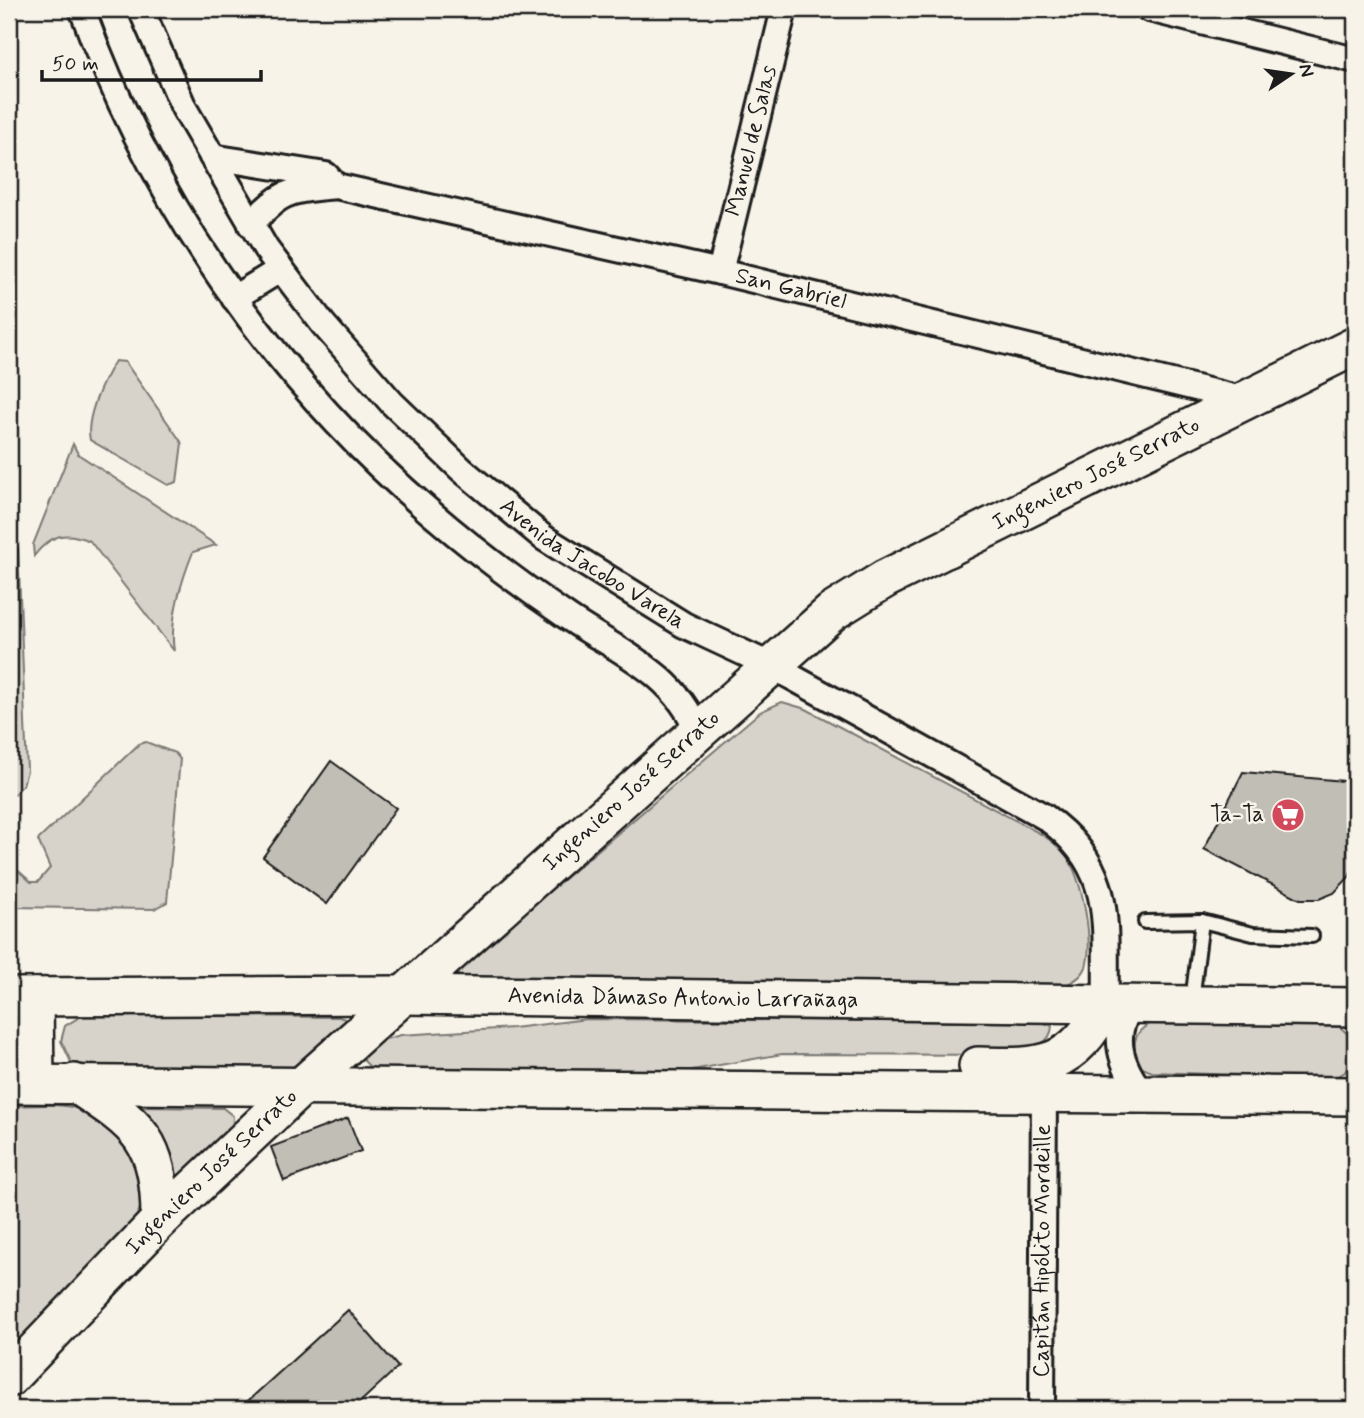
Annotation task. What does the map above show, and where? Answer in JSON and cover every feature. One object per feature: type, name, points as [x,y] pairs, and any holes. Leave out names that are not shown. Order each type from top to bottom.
[{"type":"street","points":[[82,9],[111,81],[152,165],[234,298],[334,420],[428,511],[526,588],[569,619],[641,661],[675,691],[689,710],[698,732]]},
{"type":"street","name":"Avenida Jacobo Varela","points":[[141,9],[184,108],[251,225],[281,269],[323,324],[392,402],[497,500],[544,538],[684,625],[772,666],[1045,817],[1070,835],[1087,855],[1099,881],[1104,923],[1120,1004],[1126,1013],[1121,1027],[1121,1058],[1142,1094]]},
{"type":"street","name":"Manuel de Salas","points":[[720,272],[784,9]]},
{"type":"street","points":[[1149,9],[1355,60]]},
{"type":"street","name":"San Gabriel","points":[[212,158],[326,175],[336,186]]},
{"type":"street","name":"San Gabriel","points":[[251,225],[271,201],[292,191],[336,186],[720,272],[1245,400]]},
{"type":"street","points":[[234,298],[281,269]]},
{"type":"street","name":"Ingeniero José Serrato","points":[[9,1378],[160,1220],[303,1085],[832,612],[885,579],[1355,346]]},
{"type":"street","name":"Avenida Dámaso Antonio Larrañaga","points":[[21,997],[403,995],[1355,1007]]},
{"type":"street","points":[[21,997],[22,1083],[1355,1096]]},
{"type":"street","points":[[773,1090],[811,1066],[1021,1067],[1050,1063],[1068,1053],[1120,1004]]},
{"type":"street","points":[[74,1083],[124,1116],[147,1145],[162,1197],[160,1220]]},
{"type":"street","name":"Capitán Hipólito Mordeille","points":[[1042,1409],[1044,1092]]},
{"type":"lane","points":[[1191,1005],[1202,921]]},
{"type":"lane","points":[[1145,922],[1202,921],[1254,934],[1312,936]]},
{"type":"shaded area","points":[[115,361],[125,362],[182,443],[177,482],[168,485],[90,440],[93,410],[100,389]]},
{"type":"shaded area","points":[[73,444],[78,454],[216,545],[193,552],[180,588],[175,614],[174,651],[90,541],[73,536],[59,536],[46,543],[34,556],[33,545]]},
{"type":"shaded area","points":[[18,547],[27,771],[23,785],[9,800],[9,574]]},
{"type":"shaded area","points":[[782,702],[806,709],[1041,834],[1058,846],[1072,865],[1085,909],[1088,955],[1085,970],[1080,976],[1066,985],[459,977],[457,974],[462,966],[760,712]]},
{"type":"shaded area","points":[[146,742],[175,753],[180,759],[167,902],[154,909],[9,907],[9,869],[12,865],[31,882],[38,882],[50,868],[38,840],[139,744]]},
{"type":"shaded area","points":[[83,1015],[339,1017],[348,1020],[296,1070],[84,1067],[71,1062],[61,1041],[65,1026]]},
{"type":"shaded area","points":[[587,1019],[1042,1022],[1052,1026],[1051,1033],[1043,1043],[1011,1055],[782,1054],[686,1071],[373,1070],[364,1061],[365,1056],[382,1040],[401,1035],[513,1028]]},
{"type":"shaded area","points":[[1163,1019],[1340,1027],[1352,1038],[1354,1059],[1344,1073],[1332,1078],[1152,1072],[1140,1067],[1136,1058],[1135,1042],[1141,1030]]},
{"type":"shaded area","points":[[44,1105],[79,1109],[107,1124],[129,1149],[137,1164],[142,1196],[138,1214],[124,1233],[9,1352],[9,1106]]},
{"type":"shaded area","points":[[223,1108],[233,1116],[232,1132],[172,1186],[138,1109]]},
{"type":"building","points":[[331,761],[396,808],[327,904],[263,857]]},
{"type":"building","name":"Ta-Ta","points":[[1243,772],[1355,782],[1355,862],[1349,877],[1334,893],[1319,899],[1300,899],[1204,849]]},
{"type":"building","points":[[348,1118],[361,1151],[284,1181],[271,1147]]},
{"type":"building","points":[[348,1310],[398,1367],[355,1407],[239,1409]]},
{"type":"place","name":"Ta-Ta","points":[[1288,815]]}]
